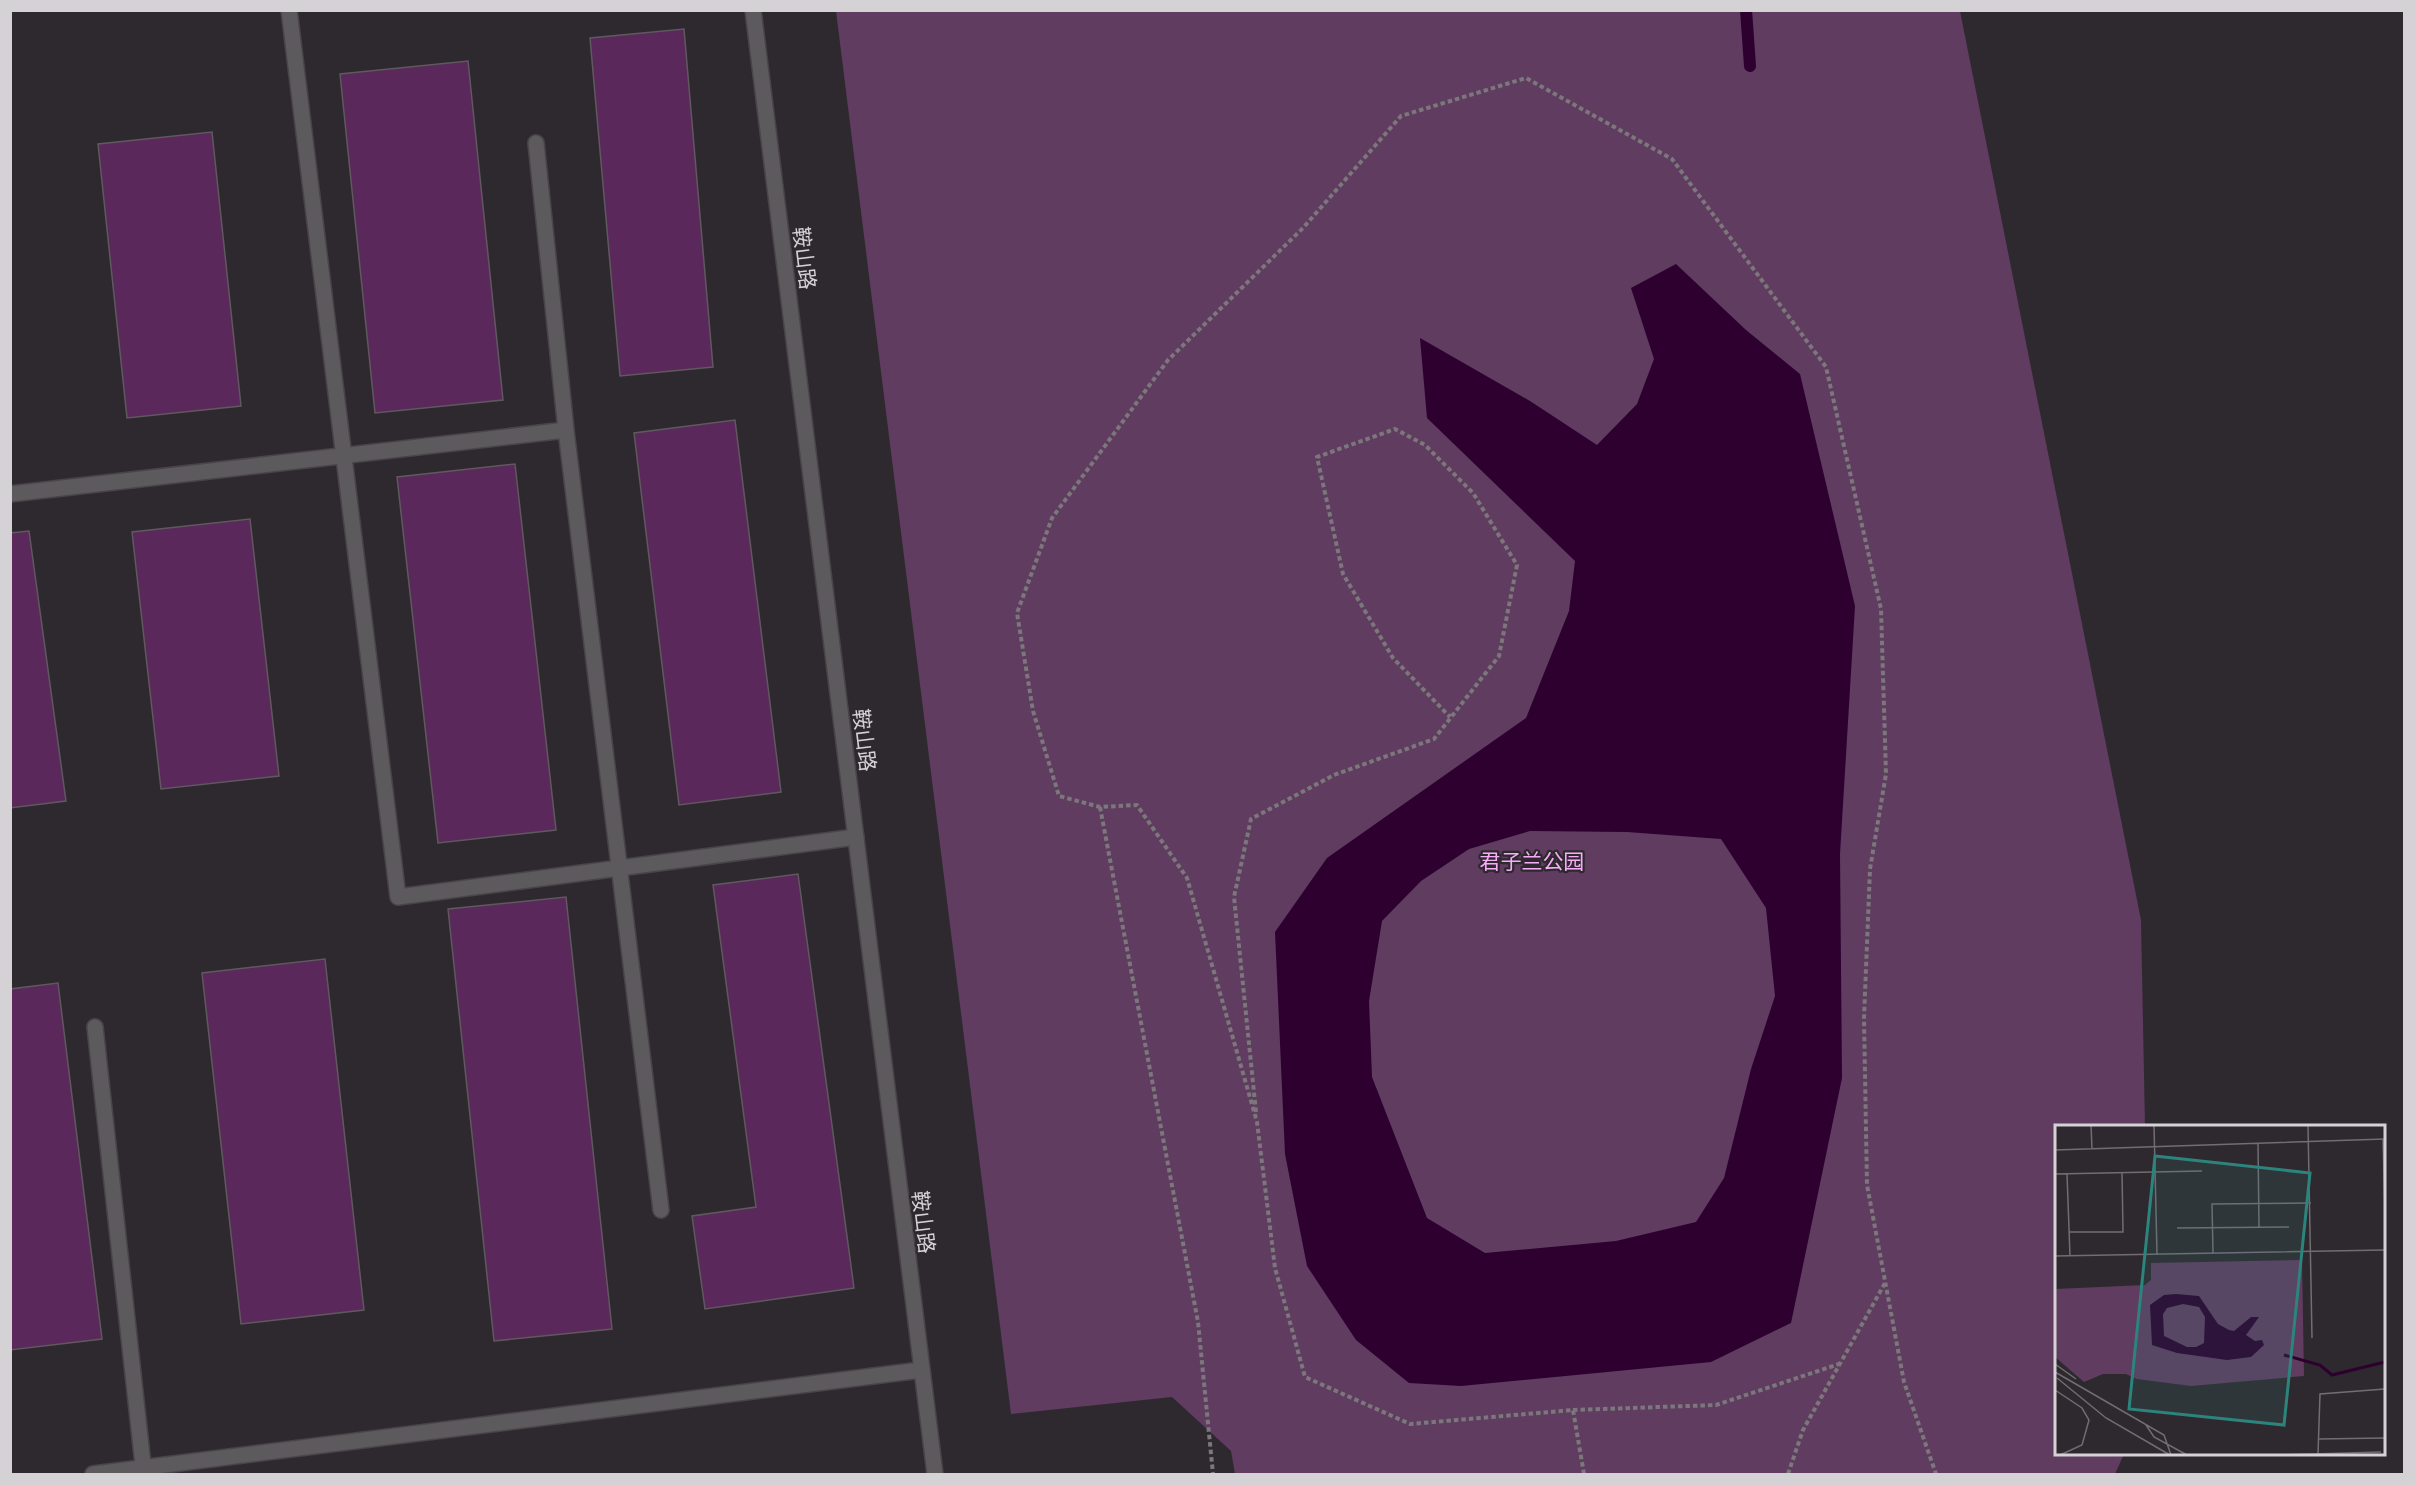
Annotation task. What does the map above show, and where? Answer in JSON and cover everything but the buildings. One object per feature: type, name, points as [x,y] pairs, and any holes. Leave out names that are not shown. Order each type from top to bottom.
[{"type":"street","points":[[289,10],[398,897],[855,837]]},
{"type":"street","name":"鞍山路","points":[[753,10],[935,1474]]},
{"type":"street","points":[[536,143],[566,430],[661,1210]]},
{"type":"street","points":[[10,494],[566,430]]},
{"type":"street","points":[[94,1028],[143,1472]]},
{"type":"street","points":[[93,1474],[143,1472],[921,1370]]},
{"type":"path","points":[[1257,1122],[1187,878],[1137,805],[1100,807],[1059,796],[1033,711],[1017,612],[1052,518],[1168,360],[1303,228],[1401,116],[1526,78],[1672,159],[1826,367],[1881,609],[1886,774],[1870,869],[1864,1018],[1867,1185],[1904,1382],[1936,1474]]},
{"type":"path","points":[[1450,717],[1393,658],[1343,574],[1317,457],[1395,429],[1425,445],[1473,493],[1517,564],[1499,656],[1434,739],[1334,775],[1251,819],[1234,897],[1257,1122],[1275,1268],[1305,1377],[1410,1424],[1573,1410],[1716,1405],[1839,1365]]},
{"type":"path","points":[[1100,807],[1198,1322],[1213,1474]]},
{"type":"path","points":[[1788,1474],[1803,1430],[1885,1282]]},
{"type":"path","points":[[1573,1410],[1584,1474]]},
{"type":"green space","name":"君子兰公园","points":[[836,11],[1960,11],[2141,920],[2145,1125],[2055,1125],[2055,1455],[2124,1455],[2115,1474],[1235,1474],[1231,1451],[1172,1397],[1011,1414]]},
{"type":"shaded area","points":[[1676,264],[1746,330],[1800,374],[1855,606],[1840,854],[1842,1078],[1791,1323],[1711,1362],[1461,1386],[1409,1383],[1356,1340],[1307,1266],[1285,1154],[1275,932],[1327,858],[1526,718],[1569,611],[1575,561],[1427,418],[1420,338],[1530,401],[1597,445],[1637,404],[1654,359],[1631,288]],"holes":[[[1530,831],[1627,832],[1721,839],[1766,908],[1775,996],[1751,1069],[1724,1178],[1696,1222],[1616,1241],[1485,1253],[1427,1218],[1372,1077],[1369,1001],[1382,921],[1421,881],[1469,849]]]},
{"type":"waterway","points":[[1746,10],[1750,66]]}]
